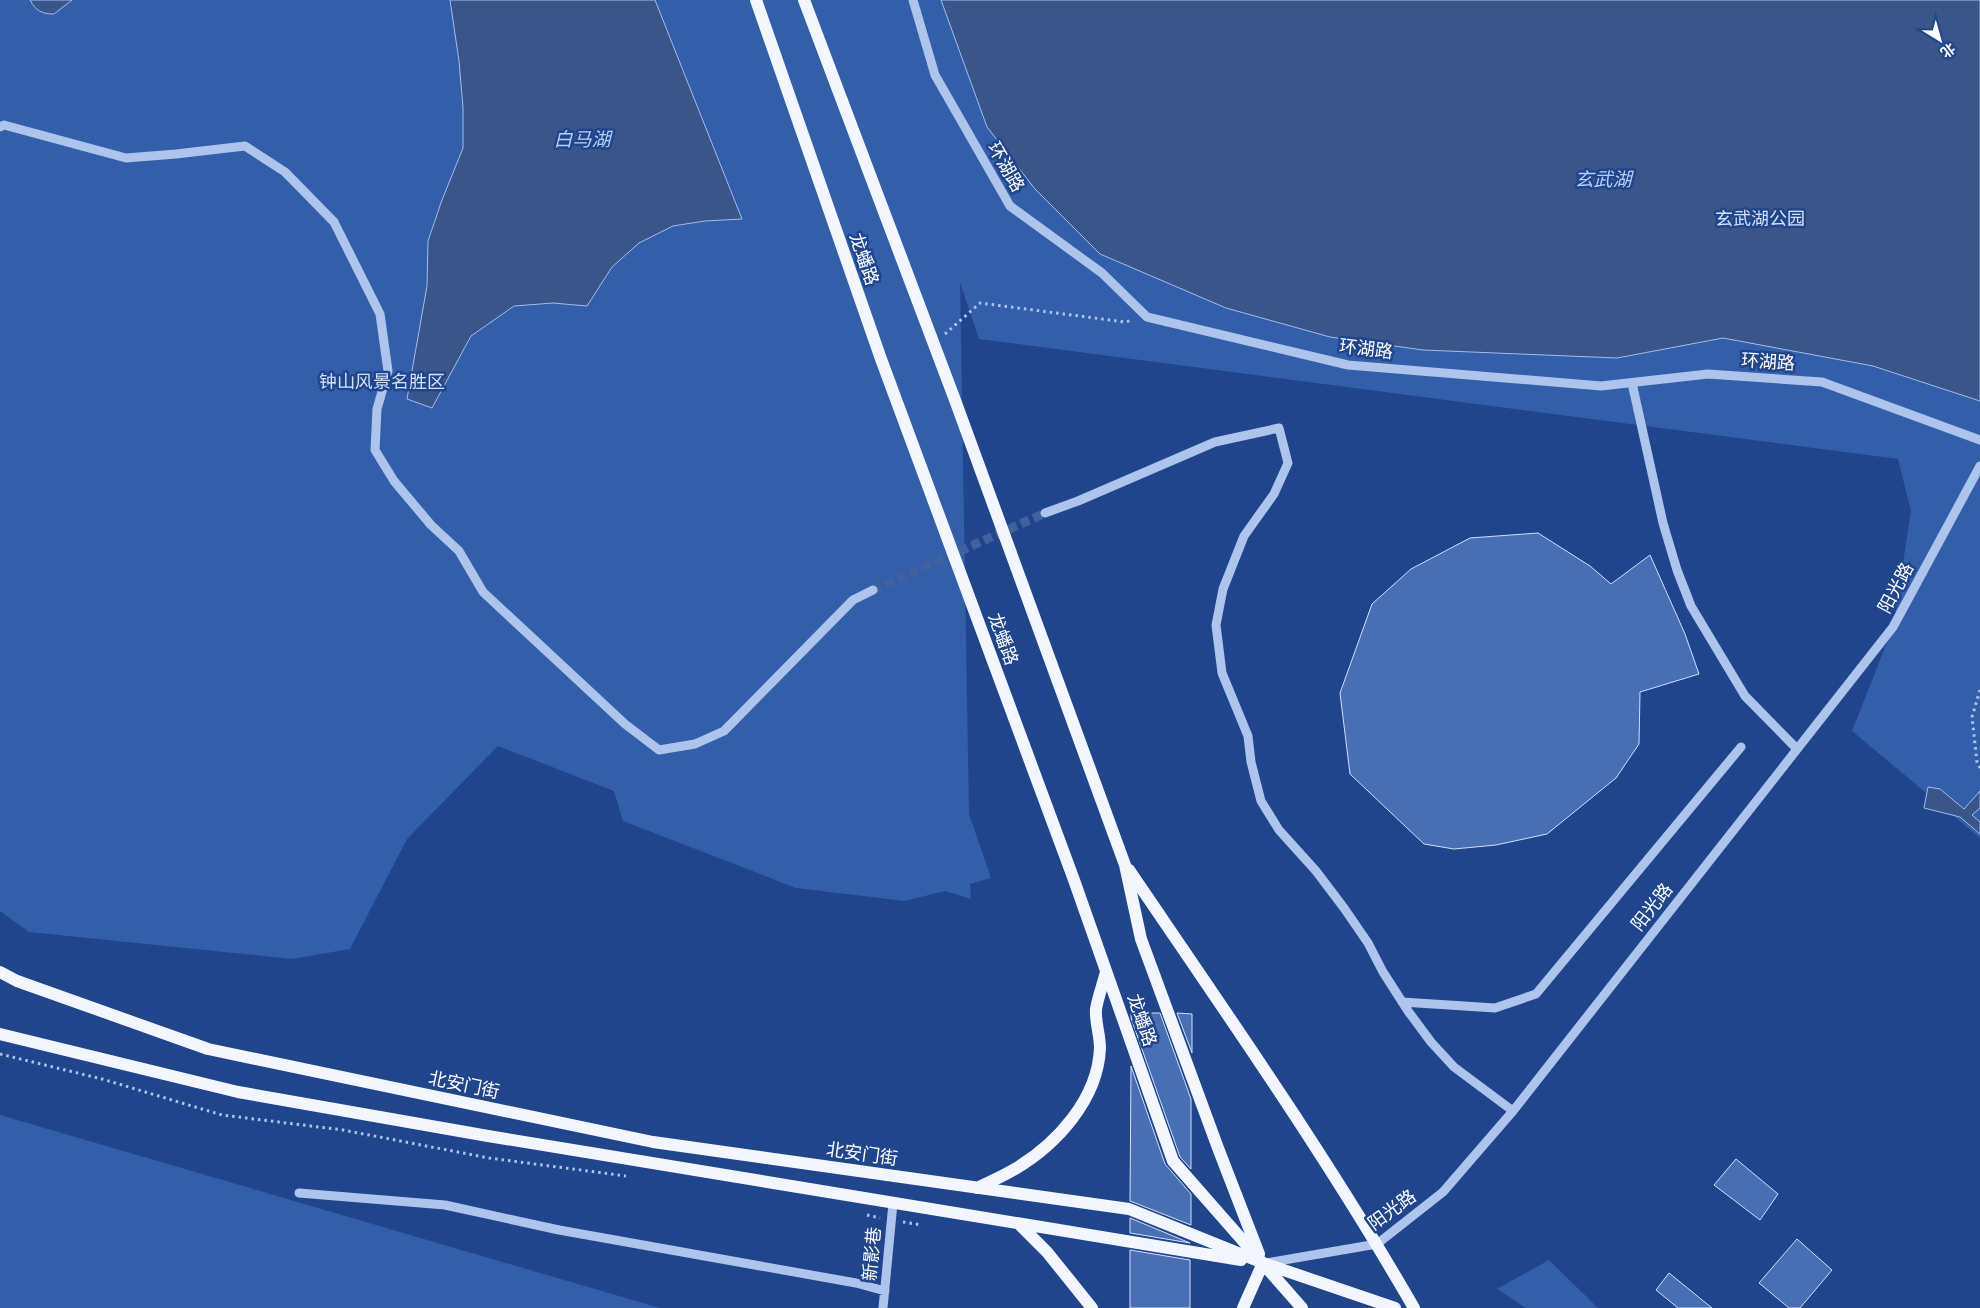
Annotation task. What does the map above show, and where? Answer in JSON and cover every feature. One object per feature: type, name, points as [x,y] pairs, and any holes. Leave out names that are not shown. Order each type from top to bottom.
[{"type":"main road","name":"龙蟠路","points":[[756,0],[881,359],[1106,972],[1173,1161],[1302,1308]]},
{"type":"main road","name":"龙蟠路","points":[[804,0],[934,345],[1125,865],[1141,938],[1218,1148],[1263,1263],[1395,1308]]},
{"type":"main road","points":[[1125,865],[1298,1120],[1377,1244],[1414,1308]]},
{"type":"main road","name":"北安门街","points":[[0,972],[17,981],[208,1049],[653,1142],[1129,1210],[1263,1263]]},
{"type":"main road","points":[[977,1188],[1016,1169],[1045,1148],[1069,1124],[1086,1097],[1096,1073],[1100,1048],[1096,1010],[1106,972]]},
{"type":"main road","points":[[0,1034],[238,1092],[893,1204],[1263,1263],[1243,1308]]},
{"type":"main road","points":[[1020,1225],[1047,1252],[1092,1308]]},
{"type":"street","name":"环湖路","points":[[913,0],[935,75],[1010,206],[1102,272],[1147,317],[1348,365],[1600,386],[1708,374],[1822,382],[1980,440]]},
{"type":"street","points":[[0,127],[4,125],[126,158],[245,146],[285,172],[334,222],[380,314],[388,371],[377,409],[375,450],[394,482],[431,525],[459,551],[483,592],[625,724],[659,750],[695,744],[724,730],[853,600],[873,590]]},
{"type":"street","points":[[1632,383],[1664,522],[1677,570],[1690,606],[1745,696],[1797,749]]},
{"type":"street","points":[[1045,513],[1078,501],[1215,442],[1279,428],[1288,463],[1274,494],[1244,536],[1229,572],[1219,604],[1216,625],[1222,673],[1248,736],[1251,762],[1261,801],[1279,830],[1316,871],[1368,943],[1402,1002],[1431,1042],[1454,1067],[1513,1111]]},
{"type":"street","name":"阳光路","points":[[1263,1263],[1377,1244],[1443,1192],[1513,1111],[1893,627],[1980,466]]},
{"type":"street","points":[[1402,1002],[1495,1008],[1536,994],[1741,747]]},
{"type":"street","points":[[299,1193],[445,1205],[560,1230],[856,1282],[885,1291]]},
{"type":"street","name":"新影巷","points":[[883,1308],[893,1204]]},
{"type":"path","points":[[934,345],[980,303],[1125,322],[1147,317]]},
{"type":"path","points":[[1980,690],[1972,718],[1977,762],[1980,768]]},
{"type":"green space","name":"钟山风景名胜区","points":[[0,0],[1980,0],[1980,838],[1852,731],[1893,627],[1911,511],[1898,459],[979,339],[960,282],[969,814],[991,878],[970,884],[971,899],[945,891],[905,901],[796,888],[623,821],[614,791],[498,746],[407,839],[350,949],[292,959],[29,932],[0,911]]},
{"type":"green space","points":[[0,1115],[660,1308],[0,1308]]},
{"type":"green space","points":[[1549,1260],[1598,1308],[1526,1308],[1497,1289]]},
{"type":"water","points":[[30,0],[72,0],[54,14],[40,11]]},
{"type":"water","name":"白马湖","points":[[450,0],[655,0],[742,219],[705,221],[673,226],[639,243],[612,267],[587,306],[553,303],[514,306],[471,336],[432,408],[407,399],[427,286],[428,241],[463,148],[463,108],[459,61]]},
{"type":"water","name":"玄武湖","points":[[941,0],[1980,0],[1980,401],[1873,366],[1723,338],[1617,358],[1423,350],[1330,337],[1226,308],[1100,254],[1035,189],[987,127]]},
{"type":"water","points":[[1928,787],[1940,789],[1964,809],[1980,791],[1980,808],[1972,815],[1980,822],[1980,834],[1960,817],[1924,808]]},
{"type":"building","points":[[1538,533],[1590,566],[1611,584],[1650,555],[1685,634],[1699,674],[1640,692],[1639,744],[1616,778],[1547,834],[1496,845],[1454,849],[1424,844],[1350,774],[1340,693],[1372,604],[1411,569],[1470,538]]},
{"type":"building","points":[[1131,1013],[1160,1013],[1191,1099],[1191,1169],[1180,1157],[1131,1018]]},
{"type":"building","points":[[1177,1013],[1192,1014],[1192,1053]]},
{"type":"building","points":[[1131,1066],[1165,1164],[1191,1194],[1191,1225],[1130,1201]]},
{"type":"building","points":[[1736,1159],[1778,1194],[1760,1220],[1714,1185]]},
{"type":"building","points":[[1130,1218],[1190,1243],[1130,1233]]},
{"type":"building","points":[[1797,1239],[1832,1270],[1800,1308],[1789,1308],[1759,1283]]},
{"type":"building","points":[[1130,1250],[1190,1260],[1190,1308],[1130,1308]]},
{"type":"building","points":[[1669,1273],[1712,1308],[1678,1308],[1656,1290]]},
{"type":"tunnel","points":[[873,590],[1045,513]]},
{"type":"park label","name":"玄武湖公园","points":[[1760,219]]}]
